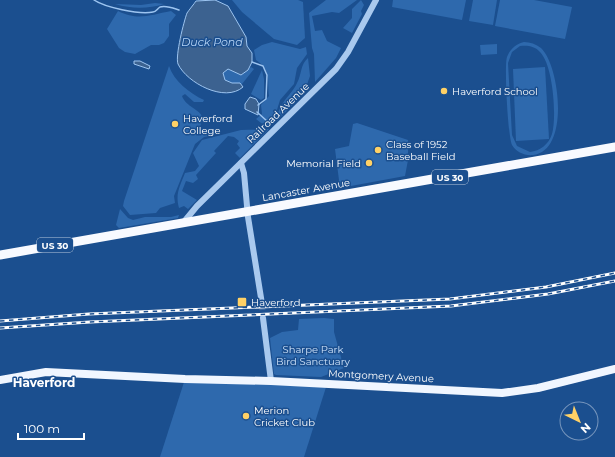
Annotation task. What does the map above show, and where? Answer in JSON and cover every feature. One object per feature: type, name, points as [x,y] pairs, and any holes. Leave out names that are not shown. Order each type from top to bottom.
[{"type":"highway","name":"Lancaster Avenue","points":[[0,255],[615,147]]},
{"type":"main road","name":"Montgomery Avenue","points":[[0,380],[46,372],[502,392],[538,388],[615,369]]},
{"type":"street","name":"Railroad Avenue","points":[[183,223],[197,206],[336,69],[348,52],[376,0]]},
{"type":"street","points":[[241,163],[244,173],[248,212],[262,304]]},
{"type":"street","points":[[263,318],[271,381]]},
{"type":"green space","points":[[232,0],[298,0],[303,2],[305,38],[297,45],[274,39],[242,12]]},
{"type":"green space","points":[[326,0],[357,0],[339,13],[332,12],[312,16],[315,31],[322,30],[327,41],[341,48],[336,58],[315,82],[314,54],[312,48],[309,13]]},
{"type":"green space","points":[[361,0],[364,5],[361,11],[362,14],[352,33],[343,28],[352,18],[352,9]]},
{"type":"green space","points":[[393,0],[466,0],[462,20],[392,7]]},
{"type":"green space","points":[[473,0],[497,0],[493,25],[469,21]]},
{"type":"green space","points":[[500,0],[534,0],[572,7],[565,39],[495,26]]},
{"type":"green space","points":[[155,3],[164,4],[140,8],[115,4],[141,5]]},
{"type":"green space","points":[[118,11],[132,16],[144,16],[171,11],[176,15],[169,24],[169,36],[164,43],[159,45],[151,45],[135,54],[125,52],[119,48],[107,29]]},
{"type":"green space","points":[[272,42],[300,49],[306,47],[307,54],[297,68],[294,84],[280,100],[273,123],[265,126],[256,119],[262,114],[261,105],[269,96],[268,76],[261,64],[256,60],[254,50],[262,45]]},
{"type":"green space","points":[[521,43],[531,43],[541,48],[548,58],[557,89],[557,124],[553,139],[545,150],[533,155],[527,155],[516,150],[512,145],[509,129],[506,63],[510,52],[514,47]],"holes":[[[520,46],[531,46],[536,48],[544,59],[551,79],[554,104],[551,138],[544,146],[530,152],[517,146],[512,135],[508,63],[512,52]]]},
{"type":"green space","points":[[497,44],[497,54],[481,55],[480,45]]},
{"type":"green space","points":[[308,58],[310,76],[304,93],[277,121],[279,110],[299,80],[302,67]]},
{"type":"green space","points":[[169,66],[178,82],[193,94],[204,100],[203,102],[194,102],[185,94],[182,96],[184,100],[199,112],[202,117],[199,131],[203,135],[213,133],[214,135],[204,137],[195,144],[174,196],[175,203],[160,208],[156,213],[130,215],[123,206],[124,201]]},
{"type":"green space","points":[[251,67],[254,69],[242,84],[224,80],[223,73],[228,68],[241,75]]},
{"type":"green space","points":[[545,67],[549,139],[516,141],[513,69]]},
{"type":"green space","points":[[262,70],[264,79],[264,98],[261,100],[251,94]]},
{"type":"green space","name":"Memorial Field","points":[[357,123],[408,140],[408,160],[405,176],[340,188],[335,149],[349,146],[353,124]]},
{"type":"green space","points":[[269,129],[240,158],[235,153],[240,148],[237,144],[239,141],[234,137],[228,136],[214,151],[216,153],[196,175],[198,179],[193,183],[186,181],[182,191],[197,200],[188,209],[184,206],[179,208],[178,194],[180,186],[185,173],[195,171],[199,166],[193,153],[202,140],[241,130]]},
{"type":"green space","points":[[120,209],[128,218],[133,220],[145,217],[171,217],[179,215],[178,218],[119,228],[116,225]]},
{"type":"green space","name":"Sharpe Park Bird Sanctuary","points":[[299,319],[334,319],[334,332],[344,368],[321,377],[274,374],[270,338],[282,332],[298,330]]},
{"type":"green space","name":"Merion Cricket Club","points":[[185,379],[327,384],[304,457],[160,457]]},
{"type":"water","name":"Duck Pond","points":[[215,0],[228,6],[246,37],[247,46],[252,53],[252,62],[248,70],[241,75],[228,69],[223,73],[225,80],[232,83],[240,83],[243,87],[227,93],[207,89],[198,84],[189,78],[178,64],[177,60],[187,13],[196,1]]},
{"type":"water","points":[[134,61],[140,61],[150,66],[149,69],[134,64]]},
{"type":"water","points":[[250,97],[256,99],[259,104],[258,115],[245,109],[245,104]]},
{"type":"waterway","points":[[94,0],[113,8],[147,13],[154,12],[162,6],[179,10]]},
{"type":"waterway","points":[[252,62],[263,66],[267,75],[266,99],[258,105]]},
{"type":"waterway","points":[[257,112],[268,122]]},
{"type":"tunnel","points":[[262,304],[263,318]]},
{"type":"railway","points":[[0,321],[89,314],[450,299],[546,287],[615,273]]},
{"type":"railway","points":[[0,328],[90,322],[451,306],[548,294],[615,281]]},
{"type":"place","name":"Haverford School","points":[[444,91]]},
{"type":"place","name":"Haverford College","points":[[175,124]]},
{"type":"place","name":"Class of 1952 Baseball Field","points":[[378,150]]},
{"type":"place","name":"Memorial Field","points":[[369,163]]},
{"type":"place","name":"Haverford","points":[[242,302]]},
{"type":"place","name":"Merion Cricket Club","points":[[246,416]]},
{"type":"district","name":"Haverford","points":[[44,382]]}]
